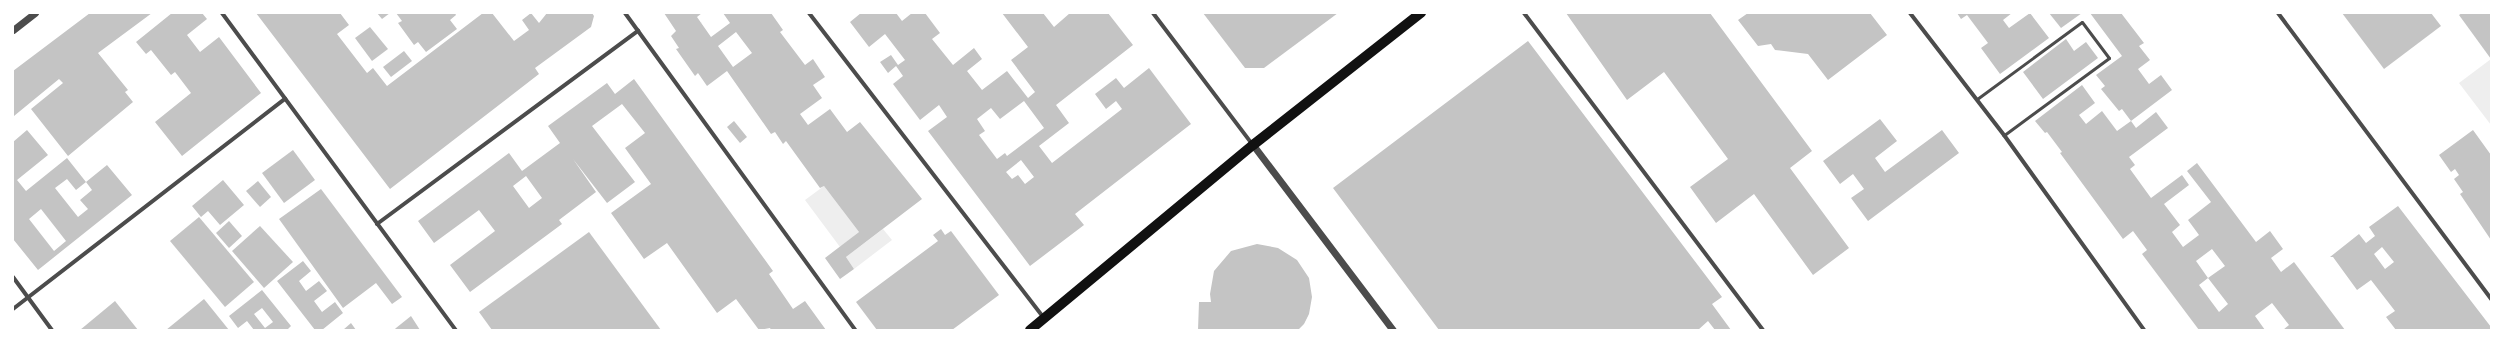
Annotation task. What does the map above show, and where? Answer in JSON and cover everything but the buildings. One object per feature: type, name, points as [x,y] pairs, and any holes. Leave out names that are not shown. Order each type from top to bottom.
[{"type":"main road","points":[[1030,330],[1253,145],[1421,13]]},
{"type":"street","points":[[13,30],[34,13]]},
{"type":"street","points":[[222,13],[456,330]]},
{"type":"street","points":[[625,13],[855,330]]},
{"type":"street","points":[[809,13],[1044,318]]},
{"type":"street","points":[[1153,13],[1393,330]]},
{"type":"street","points":[[1524,13],[1763,330]]},
{"type":"street","points":[[1910,13],[2004,134],[2144,330]]},
{"type":"street","points":[[2278,13],[2491,299]]},
{"type":"street","points":[[378,224],[638,31]]},
{"type":"street","points":[[13,309],[285,99]]},
{"type":"street","points":[[13,278],[52,330]]},
{"type":"lane","points":[[1977,99],[2082,22],[2109,58],[2004,134]]},
{"type":"shaded area","points":[[2491,59],[2491,125],[2459,83]]},
{"type":"shaded area","points":[[824,186],[859,232],[840,247],[805,200]]},
{"type":"shaded area","points":[[883,229],[892,240],[854,269],[846,257]]}]
